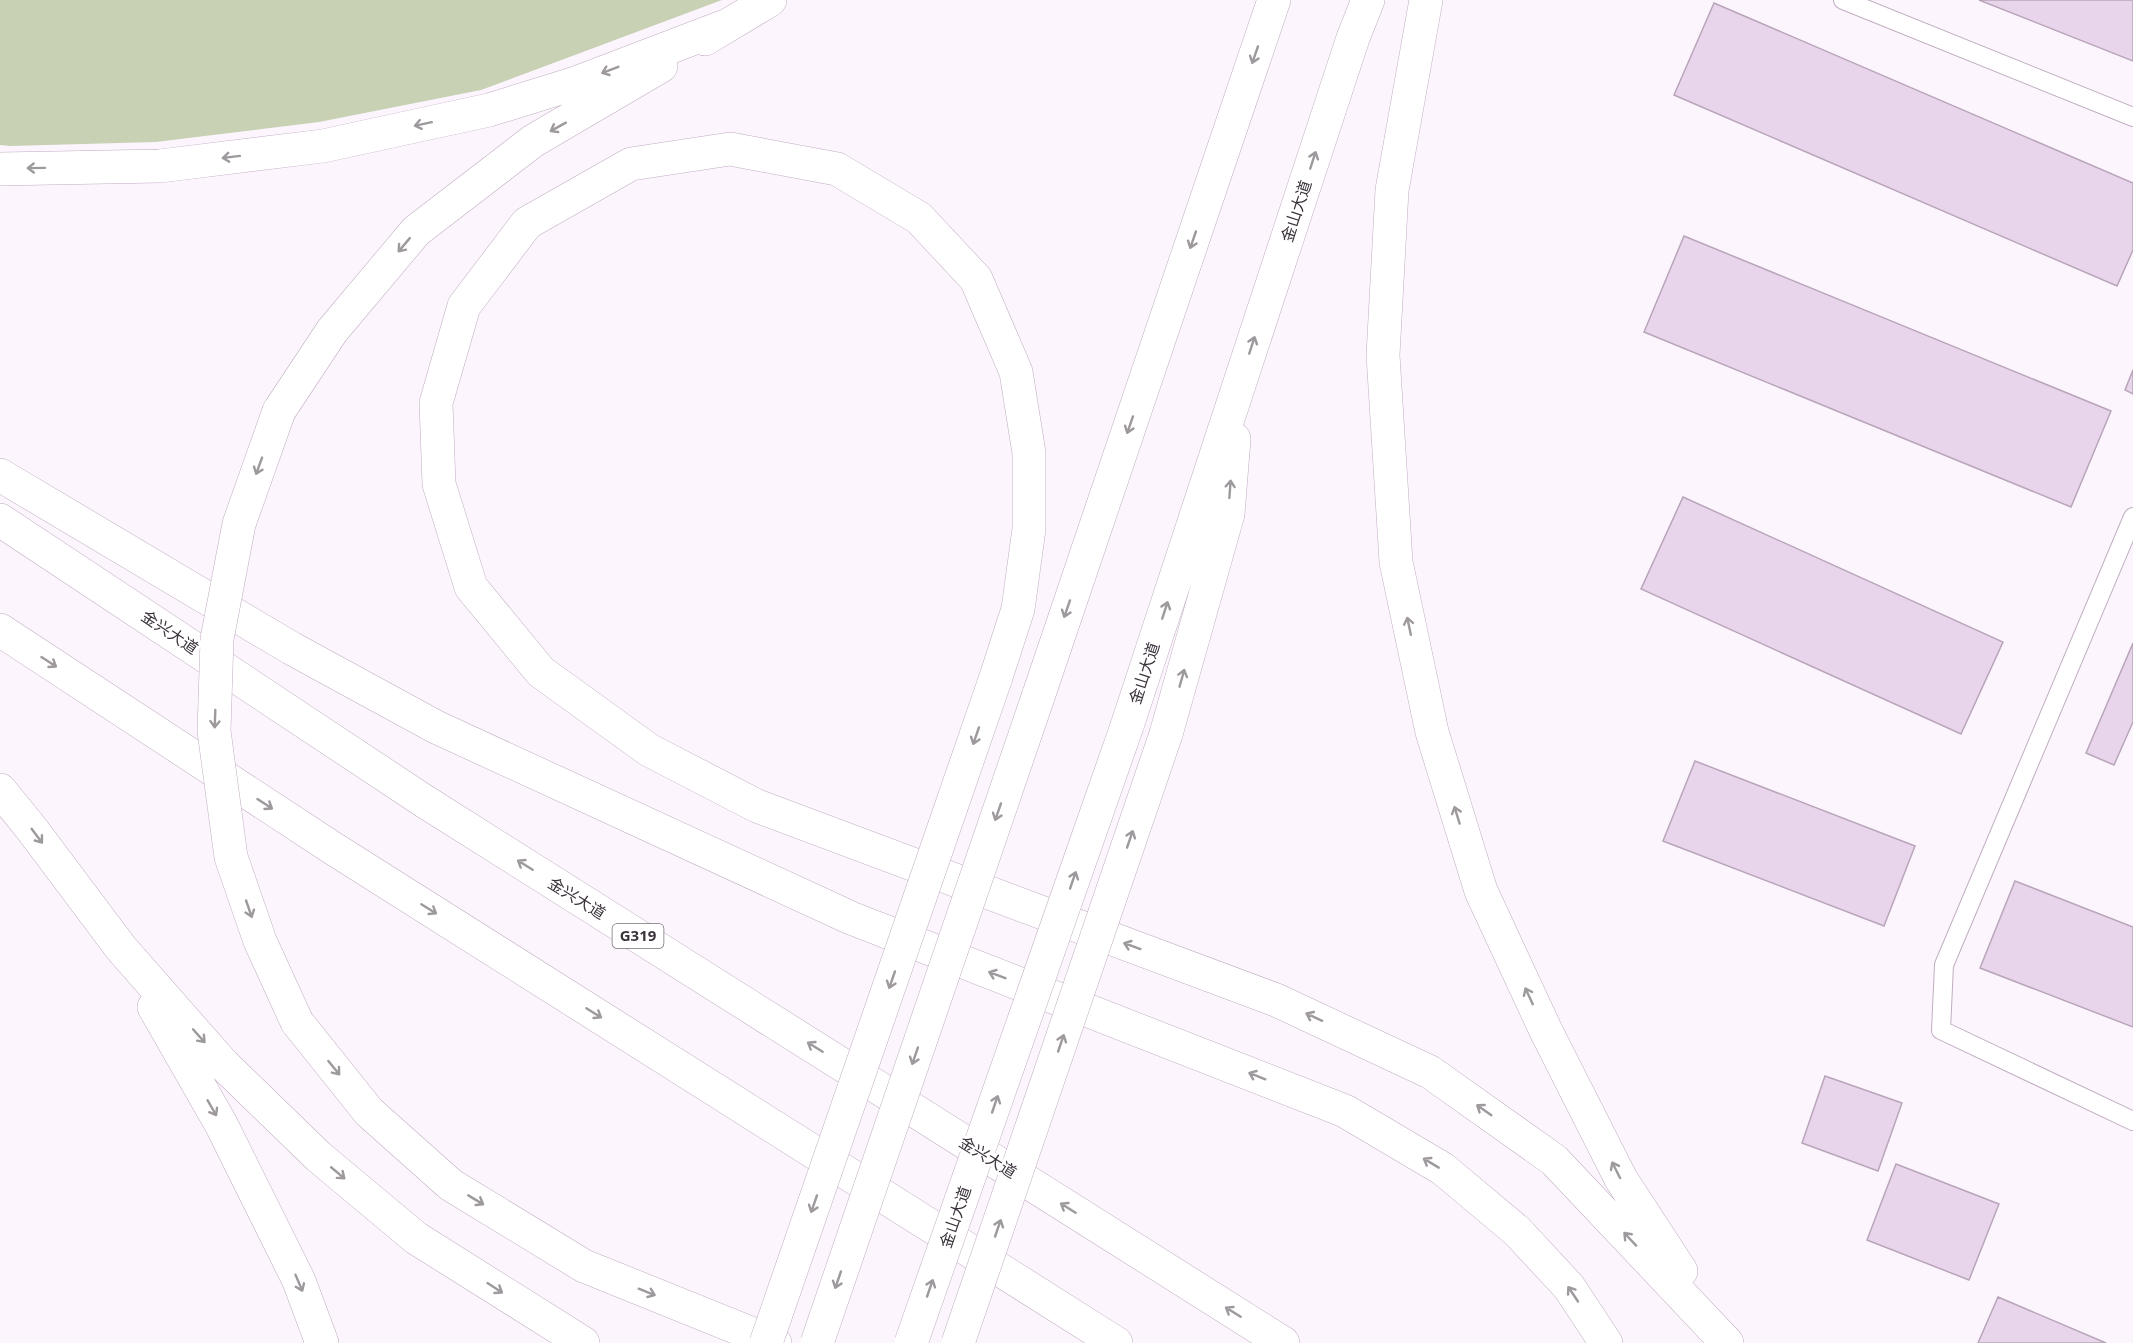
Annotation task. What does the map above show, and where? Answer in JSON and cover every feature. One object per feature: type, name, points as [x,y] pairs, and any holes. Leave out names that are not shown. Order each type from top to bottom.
[{"type":"highway","points":[[771,0],[533,141],[416,231],[332,331],[279,411],[239,525],[218,639],[214,731],[231,857],[261,941],[297,1022],[369,1112],[451,1185],[584,1266],[775,1343]]},
{"type":"highway","points":[[817,1343],[1274,0]]},
{"type":"highway","name":"金山大道","points":[[911,1343],[1127,726],[1353,38],[1368,0]]},
{"type":"highway","points":[[1426,0],[1392,190],[1383,355],[1396,562],[1432,732],[1481,891],[1546,1031],[1621,1179],[1727,1343]]},
{"type":"highway","points":[[0,169],[160,166],[323,146],[489,110],[576,83],[723,27]]},
{"type":"highway","points":[[766,1343],[995,680],[1018,609],[1029,529],[1029,453],[1016,372],[976,279],[919,218],[837,169],[730,149],[631,164],[527,223],[465,306],[436,403],[439,484],[471,587],[541,672],[649,750],[757,806],[1276,1000],[1430,1072],[1554,1160],[1727,1343]]},
{"type":"highway","points":[[958,1343],[1166,734],[1228,514],[1238,388]]},
{"type":"highway","points":[[0,475],[291,648],[436,727],[851,918],[1345,1111],[1443,1169],[1517,1231],[1569,1287],[1606,1343]]},
{"type":"highway","name":"金兴大道","points":[[0,520],[424,801],[1282,1343]]},
{"type":"highway","points":[[0,630],[344,855],[1116,1343]]},
{"type":"highway","points":[[0,790],[121,948],[223,1064],[319,1156],[416,1238],[583,1343]]},
{"type":"highway","points":[[121,948],[221,1124],[299,1281],[322,1343]]},
{"type":"lane","points":[[1843,0],[2133,117]]},
{"type":"lane","points":[[2133,517],[1944,965],[1941,1030],[2133,1121]]},
{"type":"green space","points":[[0,0],[722,0],[481,90],[319,122],[156,142],[10,146],[0,145]]},
{"type":"building","points":[[1979,0],[2133,0],[2133,61]]},
{"type":"building","points":[[1714,3],[2133,183],[2133,250],[2117,286],[1674,95]]},
{"type":"building","points":[[1684,236],[2111,411],[2071,507],[1644,332]]},
{"type":"building","points":[[2133,370],[2133,394],[2125,390]]},
{"type":"building","points":[[1683,497],[2003,642],[1961,734],[1641,589]]},
{"type":"building","points":[[2133,643],[2133,722],[2114,765],[2086,753]]},
{"type":"building","points":[[1695,761],[1915,846],[1884,926],[1663,841]]},
{"type":"building","points":[[2015,881],[2133,927],[2133,1027],[1980,968]]},
{"type":"building","points":[[1825,1076],[1902,1103],[1878,1171],[1802,1143]]},
{"type":"building","points":[[1896,1164],[1999,1204],[1969,1280],[1867,1240]]},
{"type":"building","points":[[1998,1297],[2106,1343],[1978,1343]]}]
